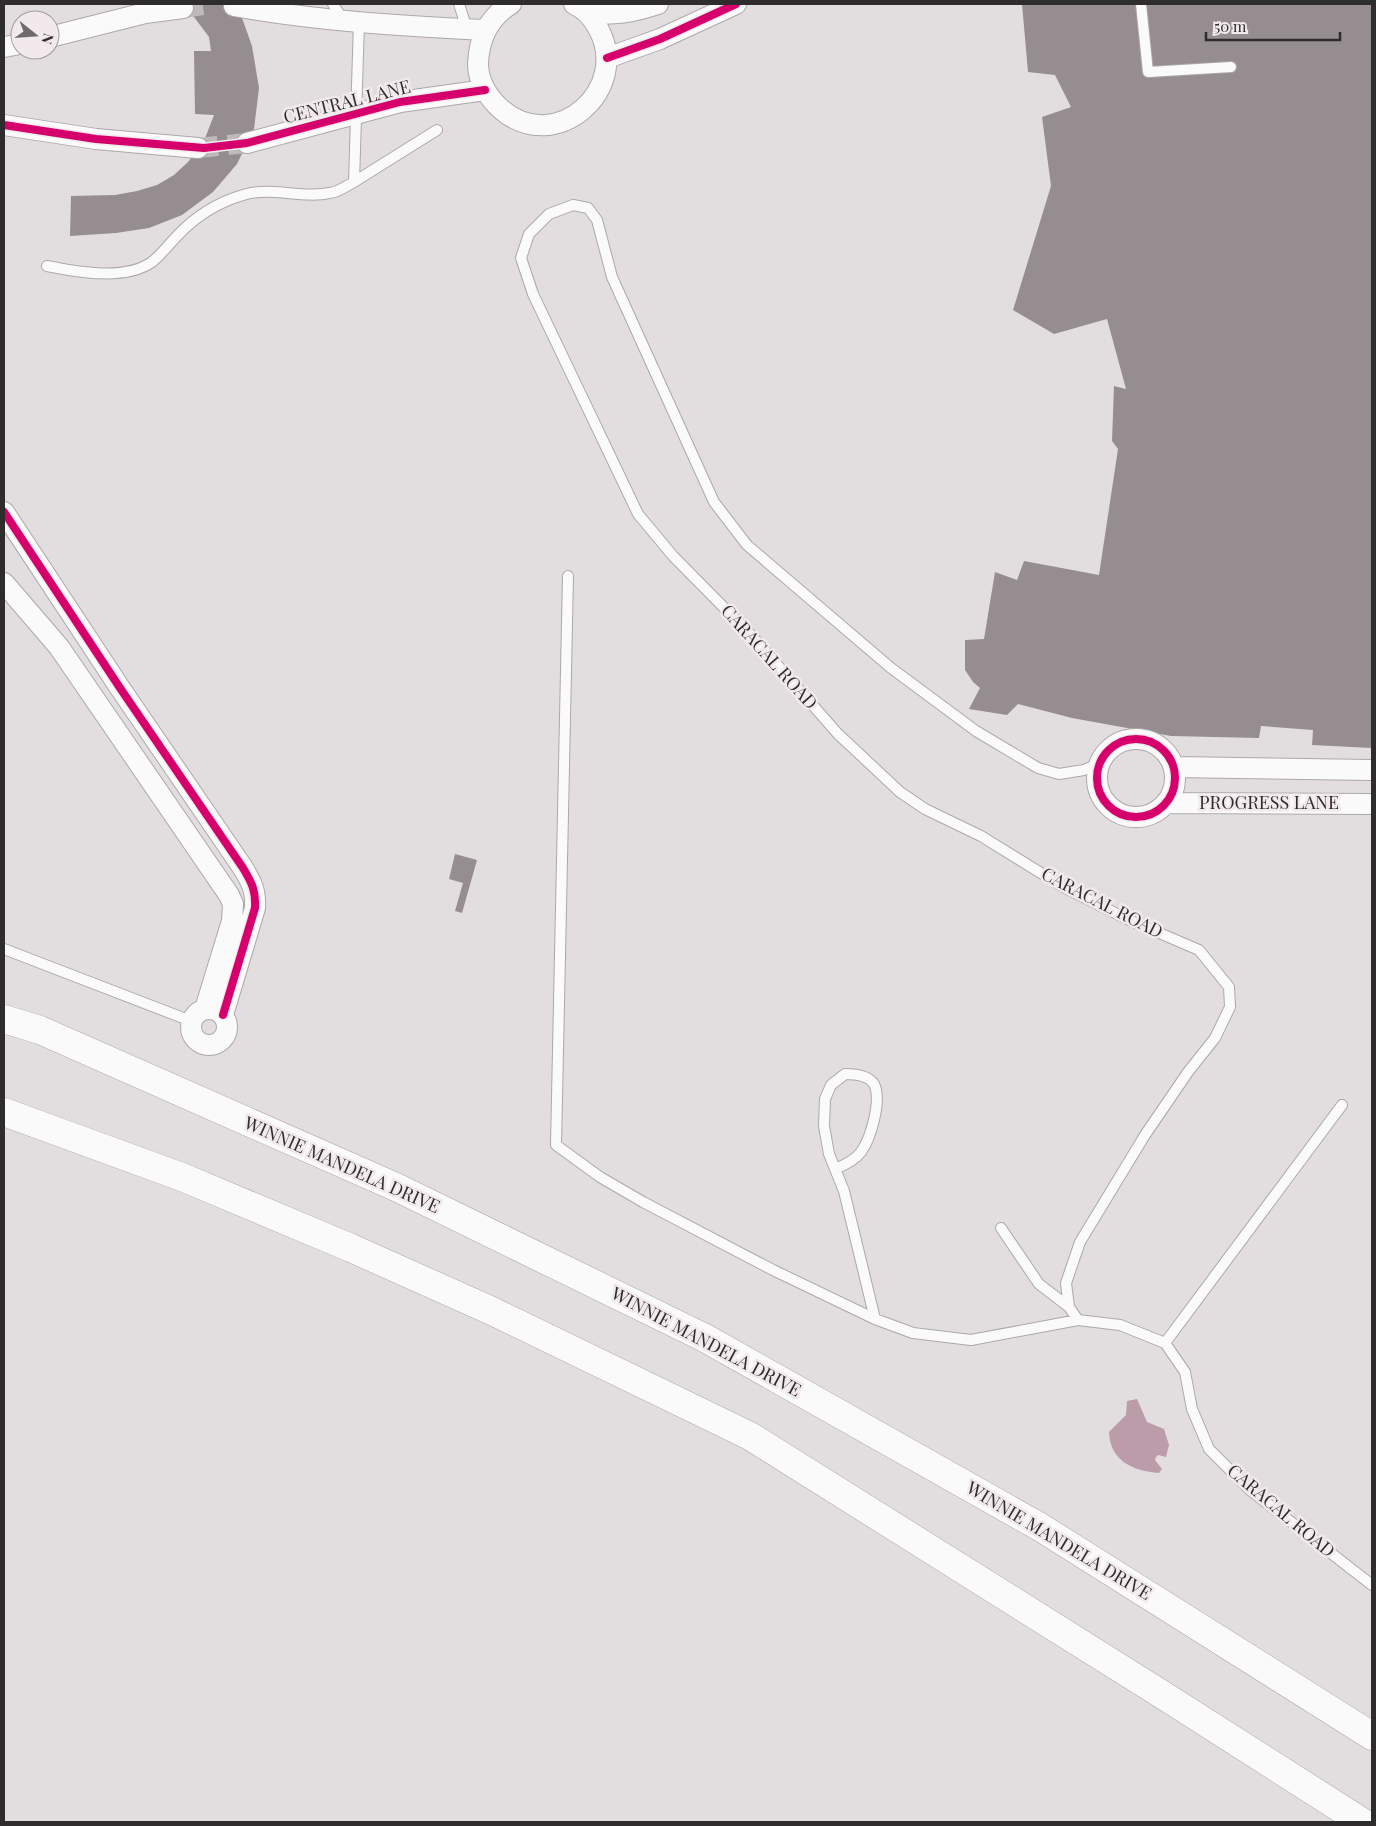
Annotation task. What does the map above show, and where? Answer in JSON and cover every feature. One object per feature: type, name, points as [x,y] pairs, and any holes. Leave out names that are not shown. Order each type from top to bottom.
[{"type":"main road","name":"WINNIE MANDELA DRIVE","points":[[4,1019],[40,1030],[398,1188],[705,1338],[1040,1527],[1372,1736]]},
{"type":"main road","points":[[4,1112],[182,1177],[351,1248],[492,1310],[750,1436],[1362,1822]]},
{"type":"street","points":[[234,6],[275,14],[345,15],[476,29],[511,4]]},
{"type":"street","points":[[581,8],[614,15],[658,4]]},
{"type":"street","points":[[607,58],[660,39],[736,4]]},
{"type":"street","points":[[60,34],[145,13],[183,8]]},
{"type":"street","points":[[476,29],[479,50],[478,70],[485,90],[495,104],[508,115],[524,122],[541,125],[558,123],[575,116],[589,105],[599,91],[605,75],[607,58],[601,34],[581,8]]},
{"type":"street","name":"CENTRAL LANE","points":[[247,143],[400,102],[485,90]]},
{"type":"street","points":[[4,125],[96,139],[198,148]]},
{"type":"street","points":[[4,512],[120,688],[243,868],[253,886],[256,895],[255,908],[207,1015]]},
{"type":"street","points":[[4,583],[59,648],[229,895],[233,904],[232,921],[207,1015]]},
{"type":"street","points":[[1134,738],[1151,741],[1165,752],[1174,767],[1174,786],[1167,803],[1153,813],[1136,818],[1119,814],[1105,803],[1098,788],[1097,770],[1100,763],[1104,754],[1118,743],[1134,738]]},
{"type":"street","name":"PROGRESS LANE","points":[[1174,767],[1372,770]]},
{"type":"street","name":"PROGRESS LANE","points":[[1167,803],[1372,804]]},
{"type":"lane","points":[[125,18],[142,4]]},
{"type":"lane","points":[[459,4],[476,29]]},
{"type":"lane","points":[[1141,4],[1148,72],[1231,67]]},
{"type":"lane","points":[[345,15],[356,114],[354,182]]},
{"type":"lane","points":[[47,266],[99,273],[122,272],[139,268],[151,263],[179,234],[215,206],[244,194],[270,191],[330,194],[354,182],[437,130]]},
{"type":"lane","name":"CARACAL ROAD","points":[[1078,1320],[1069,1307],[1066,1283],[1080,1242],[1145,1135],[1188,1072],[1216,1038],[1230,1007],[1229,987],[1199,950],[1129,920],[1065,888],[981,836],[925,809],[900,792],[838,734],[752,635],[673,556],[638,514],[533,294],[521,258],[529,234],[550,214],[573,205],[588,208],[597,220],[612,276],[710,494],[714,502],[747,544],[891,668],[976,731],[1038,768],[1059,774],[1084,770],[1100,763]]},
{"type":"lane","points":[[568,576],[556,1145],[600,1177],[643,1202],[773,1270],[875,1319],[913,1333],[970,1340],[1078,1320],[1120,1325],[1165,1343],[1342,1105]]},
{"type":"lane","points":[[4,949],[207,1015]]},
{"type":"lane","points":[[835,1169],[844,1165],[861,1152],[869,1137],[875,1114],[876,1093],[873,1083],[862,1076],[845,1074],[831,1085],[825,1099],[824,1126],[829,1154],[835,1169],[844,1191],[875,1319]]},
{"type":"lane","points":[[1002,1228],[1039,1284],[1069,1307]]},
{"type":"lane","name":"CARACAL ROAD","points":[[1165,1343],[1185,1372],[1192,1408],[1209,1449],[1250,1490],[1372,1585]]},
{"type":"shaded area","points":[[1137,1399],[1147,1422],[1164,1429],[1169,1445],[1166,1457],[1158,1455],[1156,1457],[1155,1460],[1162,1469],[1159,1473],[1140,1470],[1125,1463],[1118,1457],[1110,1442],[1109,1432],[1126,1415],[1127,1401]]},
{"type":"building","points":[[178,4],[232,4],[241,15],[252,46],[259,88],[254,129],[237,164],[213,192],[182,215],[149,228],[116,233],[70,236],[71,196],[115,195],[157,185],[174,175],[188,162],[204,141],[214,115],[195,114],[194,51],[211,51],[209,37],[194,17]]},
{"type":"building","points":[[1022,4],[1372,4],[1372,748],[1312,745],[1313,730],[1261,726],[1259,738],[1171,736],[1072,718],[1018,704],[1007,715],[969,709],[980,688],[973,682],[965,670],[965,640],[984,639],[995,572],[1017,580],[1024,561],[1099,575],[1118,449],[1112,441],[1114,386],[1126,389],[1107,319],[1054,334],[1013,310],[1051,186],[1042,117],[1071,107],[1055,75],[1028,72]]},
{"type":"building","points":[[455,854],[477,860],[462,913],[455,911],[463,883],[449,879]]},
{"type":"tunnel","points":[[183,8],[210,4]]},
{"type":"tunnel","points":[[198,148],[247,143]]},
{"type":"cycle path","points":[[607,58],[660,39],[736,4]]},
{"type":"cycle path","points":[[4,125],[96,139],[204,148],[247,143],[400,102],[485,90]]},
{"type":"cycle path","points":[[4,512],[120,688],[243,868],[251,883],[255,897],[255,908],[223,1015]]},
{"type":"cycle path","points":[[1136,739],[1151,742],[1168,756],[1172,763],[1175,778],[1172,793],[1158,810],[1151,814],[1136,817],[1121,814],[1104,800],[1100,793],[1097,778],[1100,763],[1114,746],[1121,742],[1136,739]]}]
